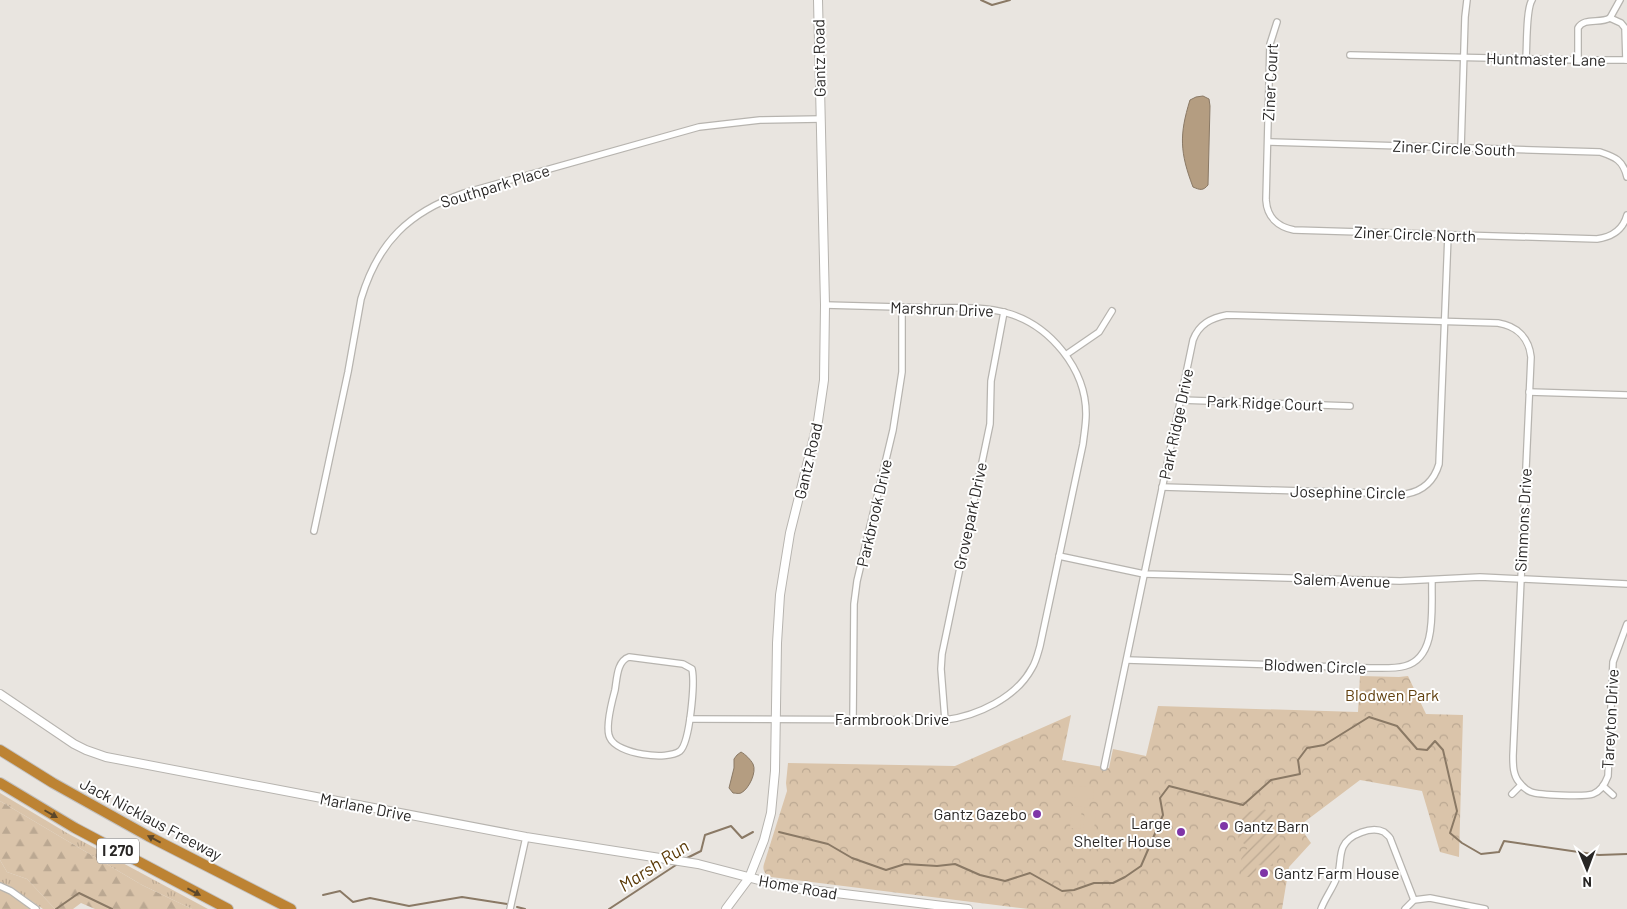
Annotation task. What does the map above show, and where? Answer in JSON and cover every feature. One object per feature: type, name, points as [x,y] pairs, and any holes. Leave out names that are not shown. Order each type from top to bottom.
[{"type":"highway","points":[[0,747],[13,759]]},
{"type":"highway","name":"Jack Nicklaus Freeway","points":[[0,750],[53,783],[148,836],[291,909]]},
{"type":"highway","name":"I 270","points":[[0,783],[75,828],[228,909]]},
{"type":"street","name":"Gantz Road","points":[[726,909],[749,878],[772,813],[780,595],[789,541],[818,421],[825,361],[818,0]]},
{"type":"street","points":[[1461,148],[1465,18],[1468,0]]},
{"type":"street","points":[[1526,58],[1528,13],[1532,0]]},
{"type":"street","points":[[1578,60],[1579,25],[1586,22],[1605,21],[1610,18],[1620,0]]},
{"type":"street","points":[[1610,18],[1621,23],[1625,28],[1626,60]]},
{"type":"street","name":"Ziner Court","points":[[1268,142],[1270,44],[1277,22]]},
{"type":"street","name":"Huntmaster Lane","points":[[1350,54],[1626,60]]},
{"type":"street","name":"Southpark Place","points":[[314,531],[364,287],[383,249],[400,229],[418,214],[438,203],[464,193],[699,127],[760,120],[821,119]]},
{"type":"street","name":"Ziner Circle South","points":[[1268,142],[1600,152],[1614,156],[1625,167],[1627,177]]},
{"type":"street","name":"Ziner Circle North","points":[[1268,142],[1266,206],[1270,215],[1280,225],[1294,230],[1604,238],[1611,236],[1622,227],[1627,215]]},
{"type":"street","name":"Josephine Circle","points":[[1162,488],[1406,494],[1421,490],[1433,479],[1439,464],[1448,235]]},
{"type":"street","name":"Marshrun Drive","points":[[825,305],[974,308],[1004,312],[1017,316],[1038,328],[1056,342],[1066,354],[1081,386],[1086,413],[1083,444],[1063,537]]},
{"type":"street","name":"Parkbrook Drive","points":[[852,720],[854,604],[857,581],[893,430],[902,372],[902,307]]},
{"type":"street","points":[[1066,354],[1099,332],[1112,311]]},
{"type":"street","name":"Grovepark Drive","points":[[945,720],[941,669],[942,654],[990,424],[991,381],[1004,312]]},
{"type":"street","name":"Park Ridge Drive","points":[[1104,766],[1180,400],[1196,334],[1204,324],[1227,315],[1445,322]]},
{"type":"street","name":"Simmons Drive","points":[[1445,322],[1504,324],[1511,326],[1521,334],[1530,350],[1513,756],[1515,775],[1521,785]]},
{"type":"street","points":[[1529,392],[1627,395]]},
{"type":"street","name":"Park Ridge Court","points":[[1180,400],[1350,406]]},
{"type":"street","name":"Farmbrook Drive","points":[[690,719],[945,720],[958,718],[995,704],[1017,688],[1032,669],[1040,646],[1063,537]]},
{"type":"street","name":"Salem Avenue","points":[[1059,556],[1144,574],[1400,581],[1472,577],[1627,584]]},
{"type":"street","name":"Blodwen Circle","points":[[1127,660],[1370,668],[1406,666],[1413,664],[1423,655],[1428,644],[1432,580]]},
{"type":"street","name":"Tareyton Drive","points":[[1603,786],[1608,776],[1613,662],[1627,624]]},
{"type":"street","points":[[629,657],[683,664],[692,669],[694,675],[690,719],[684,745],[680,751],[672,754],[644,755],[620,749],[610,740],[608,733],[612,701],[619,670],[624,658],[629,657]]},
{"type":"street","name":"Marlane Drive","points":[[0,694],[74,744],[106,757],[526,837],[709,866],[749,878]]},
{"type":"street","points":[[1512,794],[1521,785],[1529,791],[1538,793],[1580,795],[1593,794],[1603,786],[1613,795]]},
{"type":"street","points":[[1321,909],[1324,900],[1337,879],[1341,867],[1342,848],[1346,841],[1362,832],[1373,830],[1384,832],[1390,838],[1414,900]]},
{"type":"street","points":[[510,909],[526,837]]},
{"type":"street","name":"Home Road","points":[[749,878],[814,892],[968,909]]},
{"type":"street","points":[[0,886],[11,891],[36,909]]},
{"type":"street","points":[[1405,909],[1414,900],[1430,898],[1485,909]]},
{"type":"green space","name":"Blodwen Park","points":[[1360,676],[1408,676],[1426,714],[1463,715],[1459,857],[1440,852],[1422,791],[1360,780],[1299,826],[1311,843],[1289,867],[1282,909],[1029,909],[771,877],[764,872],[763,866],[787,791],[788,763],[955,766],[1071,715],[1062,760],[1109,768],[1113,749],[1146,756],[1158,706],[1358,712]]},
{"type":"green space","points":[[1072,786],[1094,787],[1093,799],[1072,797]]},
{"type":"green space","points":[[0,793],[67,833],[208,909],[192,909],[142,885],[0,801]]},
{"type":"green space","points":[[0,801],[142,885],[192,909],[95,909],[81,903],[73,909],[55,909],[27,879],[7,872],[0,860]]},
{"type":"green space","points":[[1072,806],[1082,807],[1080,829],[1070,828]]},
{"type":"green space","points":[[1085,807],[1096,808],[1094,831],[1083,830]]},
{"type":"green space","points":[[1262,808],[1274,816],[1277,821],[1280,833],[1279,853],[1272,854],[1273,866],[1256,865],[1257,877],[1240,877],[1243,868],[1241,859],[1248,847],[1238,839],[1239,827],[1244,813]]},
{"type":"green space","points":[[0,860],[7,872],[27,879],[55,909],[43,909],[11,887],[0,884]]},
{"type":"green space","points":[[0,890],[5,891],[30,909],[0,909]]},
{"type":"shaded area","points":[[1203,96],[1209,99],[1210,106],[1208,185],[1205,188],[1198,189],[1193,187],[1183,154],[1182,144],[1186,112],[1190,100]]},
{"type":"shaded area","points":[[741,752],[752,762],[754,771],[752,780],[747,788],[740,793],[733,793],[729,788],[734,768],[734,759]]},
{"type":"waterway","points":[[981,0],[992,5],[1010,0]]},
{"type":"waterway","name":"Marsh Run","points":[[779,832],[828,844],[852,858],[886,870],[905,864],[937,866],[955,864],[980,875],[1005,881],[1030,873],[1062,891],[1074,890],[1094,883],[1113,883],[1141,866],[1163,815],[1160,798],[1169,786],[1243,805],[1271,780],[1300,774],[1298,760],[1307,748],[1324,745],[1369,717],[1397,726],[1417,749],[1427,750],[1435,741],[1443,750],[1457,811],[1450,833],[1462,843],[1481,854],[1499,852],[1504,841],[1599,855],[1627,854]]},
{"type":"waterway","name":"Marsh Run","points":[[685,859],[701,851],[705,835],[731,826],[742,838],[753,832]]},
{"type":"waterway","name":"Marsh Run","points":[[609,909],[679,863]]},
{"type":"waterway","name":"Marsh Run","points":[[323,895],[340,891],[353,902],[370,898],[409,906],[462,897],[507,904]]},
{"type":"waterway","name":"Marsh Run","points":[[56,909],[79,893],[112,909]]},
{"type":"waterway","name":"Marsh Run","points":[[517,907],[525,909]]},
{"type":"place","name":"Gantz Gazebo","points":[[1037,814]]},
{"type":"place","name":"Gantz Barn","points":[[1224,826]]},
{"type":"place","name":"Large Shelter House","points":[[1181,832]]},
{"type":"place","name":"Gantz Farm House","points":[[1264,873]]}]
